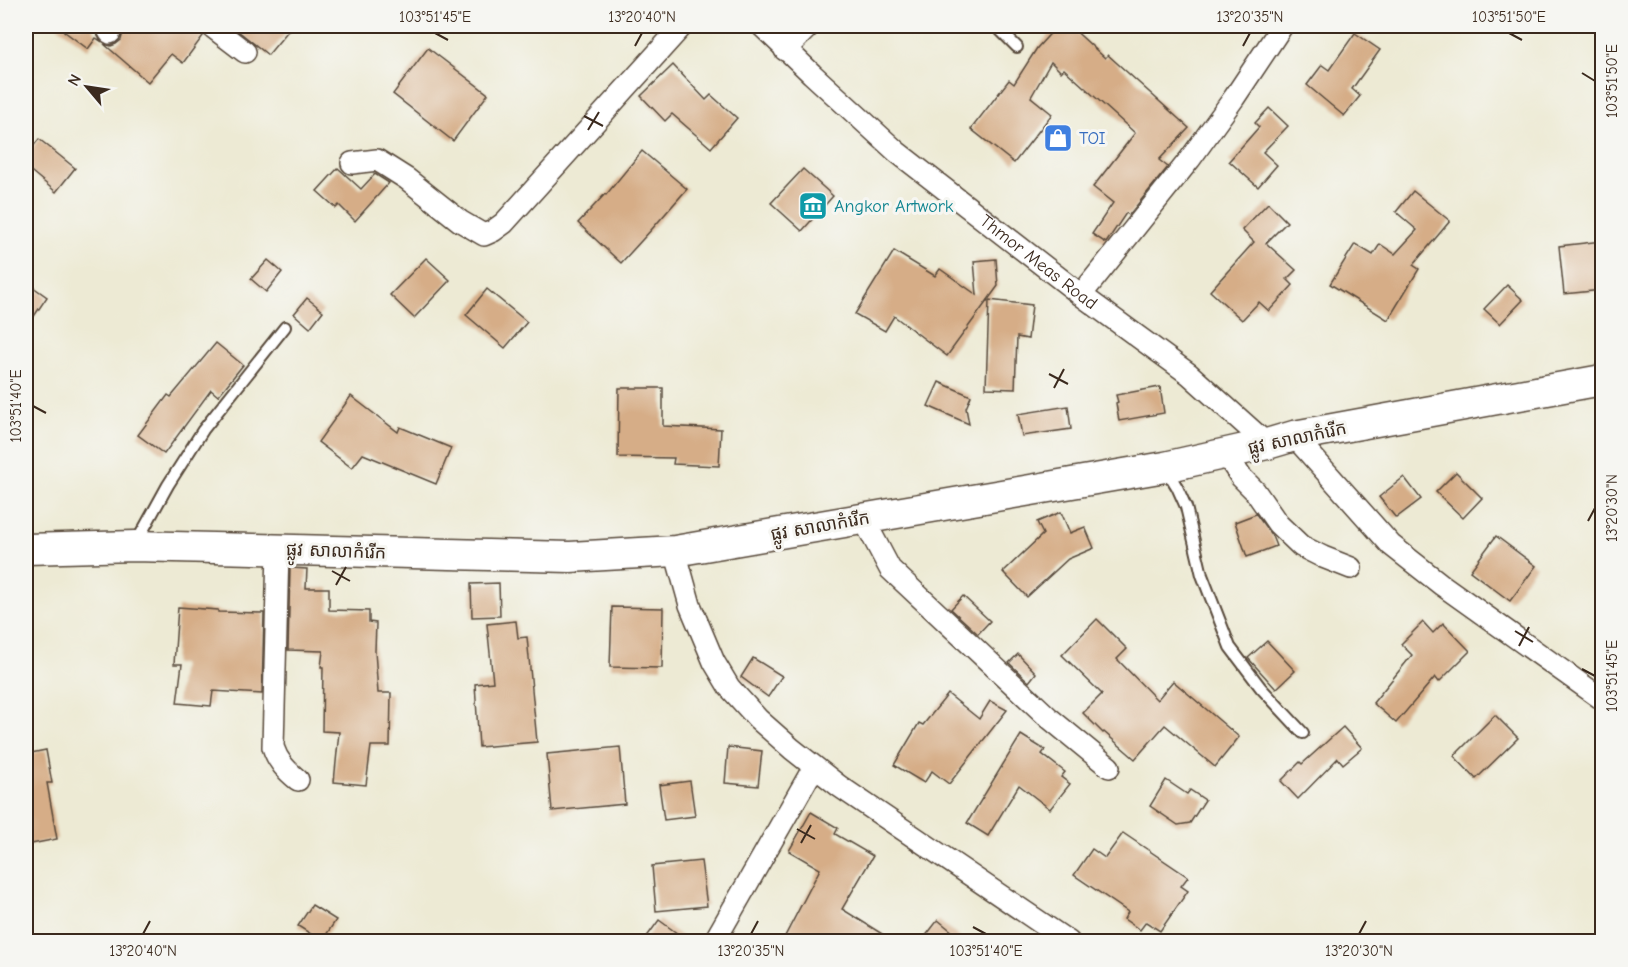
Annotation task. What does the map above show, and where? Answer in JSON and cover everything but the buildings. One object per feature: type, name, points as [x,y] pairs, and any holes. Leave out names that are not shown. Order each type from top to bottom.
[{"type":"street","points":[[211,26],[244,52]]},
{"type":"street","points":[[352,163],[377,160],[472,229],[484,235],[504,223],[682,26]]},
{"type":"street","name":"Thmor Meas Road","points":[[762,26],[785,50],[897,152],[1081,295],[1281,440],[1392,545],[1442,585],[1602,699]]},
{"type":"street","points":[[785,50],[809,26]]},
{"type":"street","points":[[1081,295],[1191,159],[1282,26]]},
{"type":"street","name":"ផ្លូវ សាលាកំរើក","points":[[26,549],[135,546],[570,557],[675,551],[1165,467],[1281,440],[1602,380]]},
{"type":"street","points":[[1225,453],[1278,524],[1301,546],[1352,568]]},
{"type":"street","points":[[863,518],[890,569],[1048,717],[1109,767]]},
{"type":"street","points":[[278,550],[273,747],[277,759],[298,780]]},
{"type":"street","points":[[675,551],[690,605],[714,662],[729,687],[758,719],[814,767],[858,799],[1069,942]]},
{"type":"street","points":[[714,942],[814,767]]},
{"type":"lane","points":[[996,26],[1017,47]]},
{"type":"lane","points":[[135,546],[168,485],[204,430],[285,327]]},
{"type":"lane","points":[[1165,467],[1186,507],[1202,574],[1230,647],[1261,688],[1303,733]]},
{"type":"place","name":"TOI","points":[[1058,138]]},
{"type":"place","name":"Angkor Artwork","points":[[813,206]]}]
